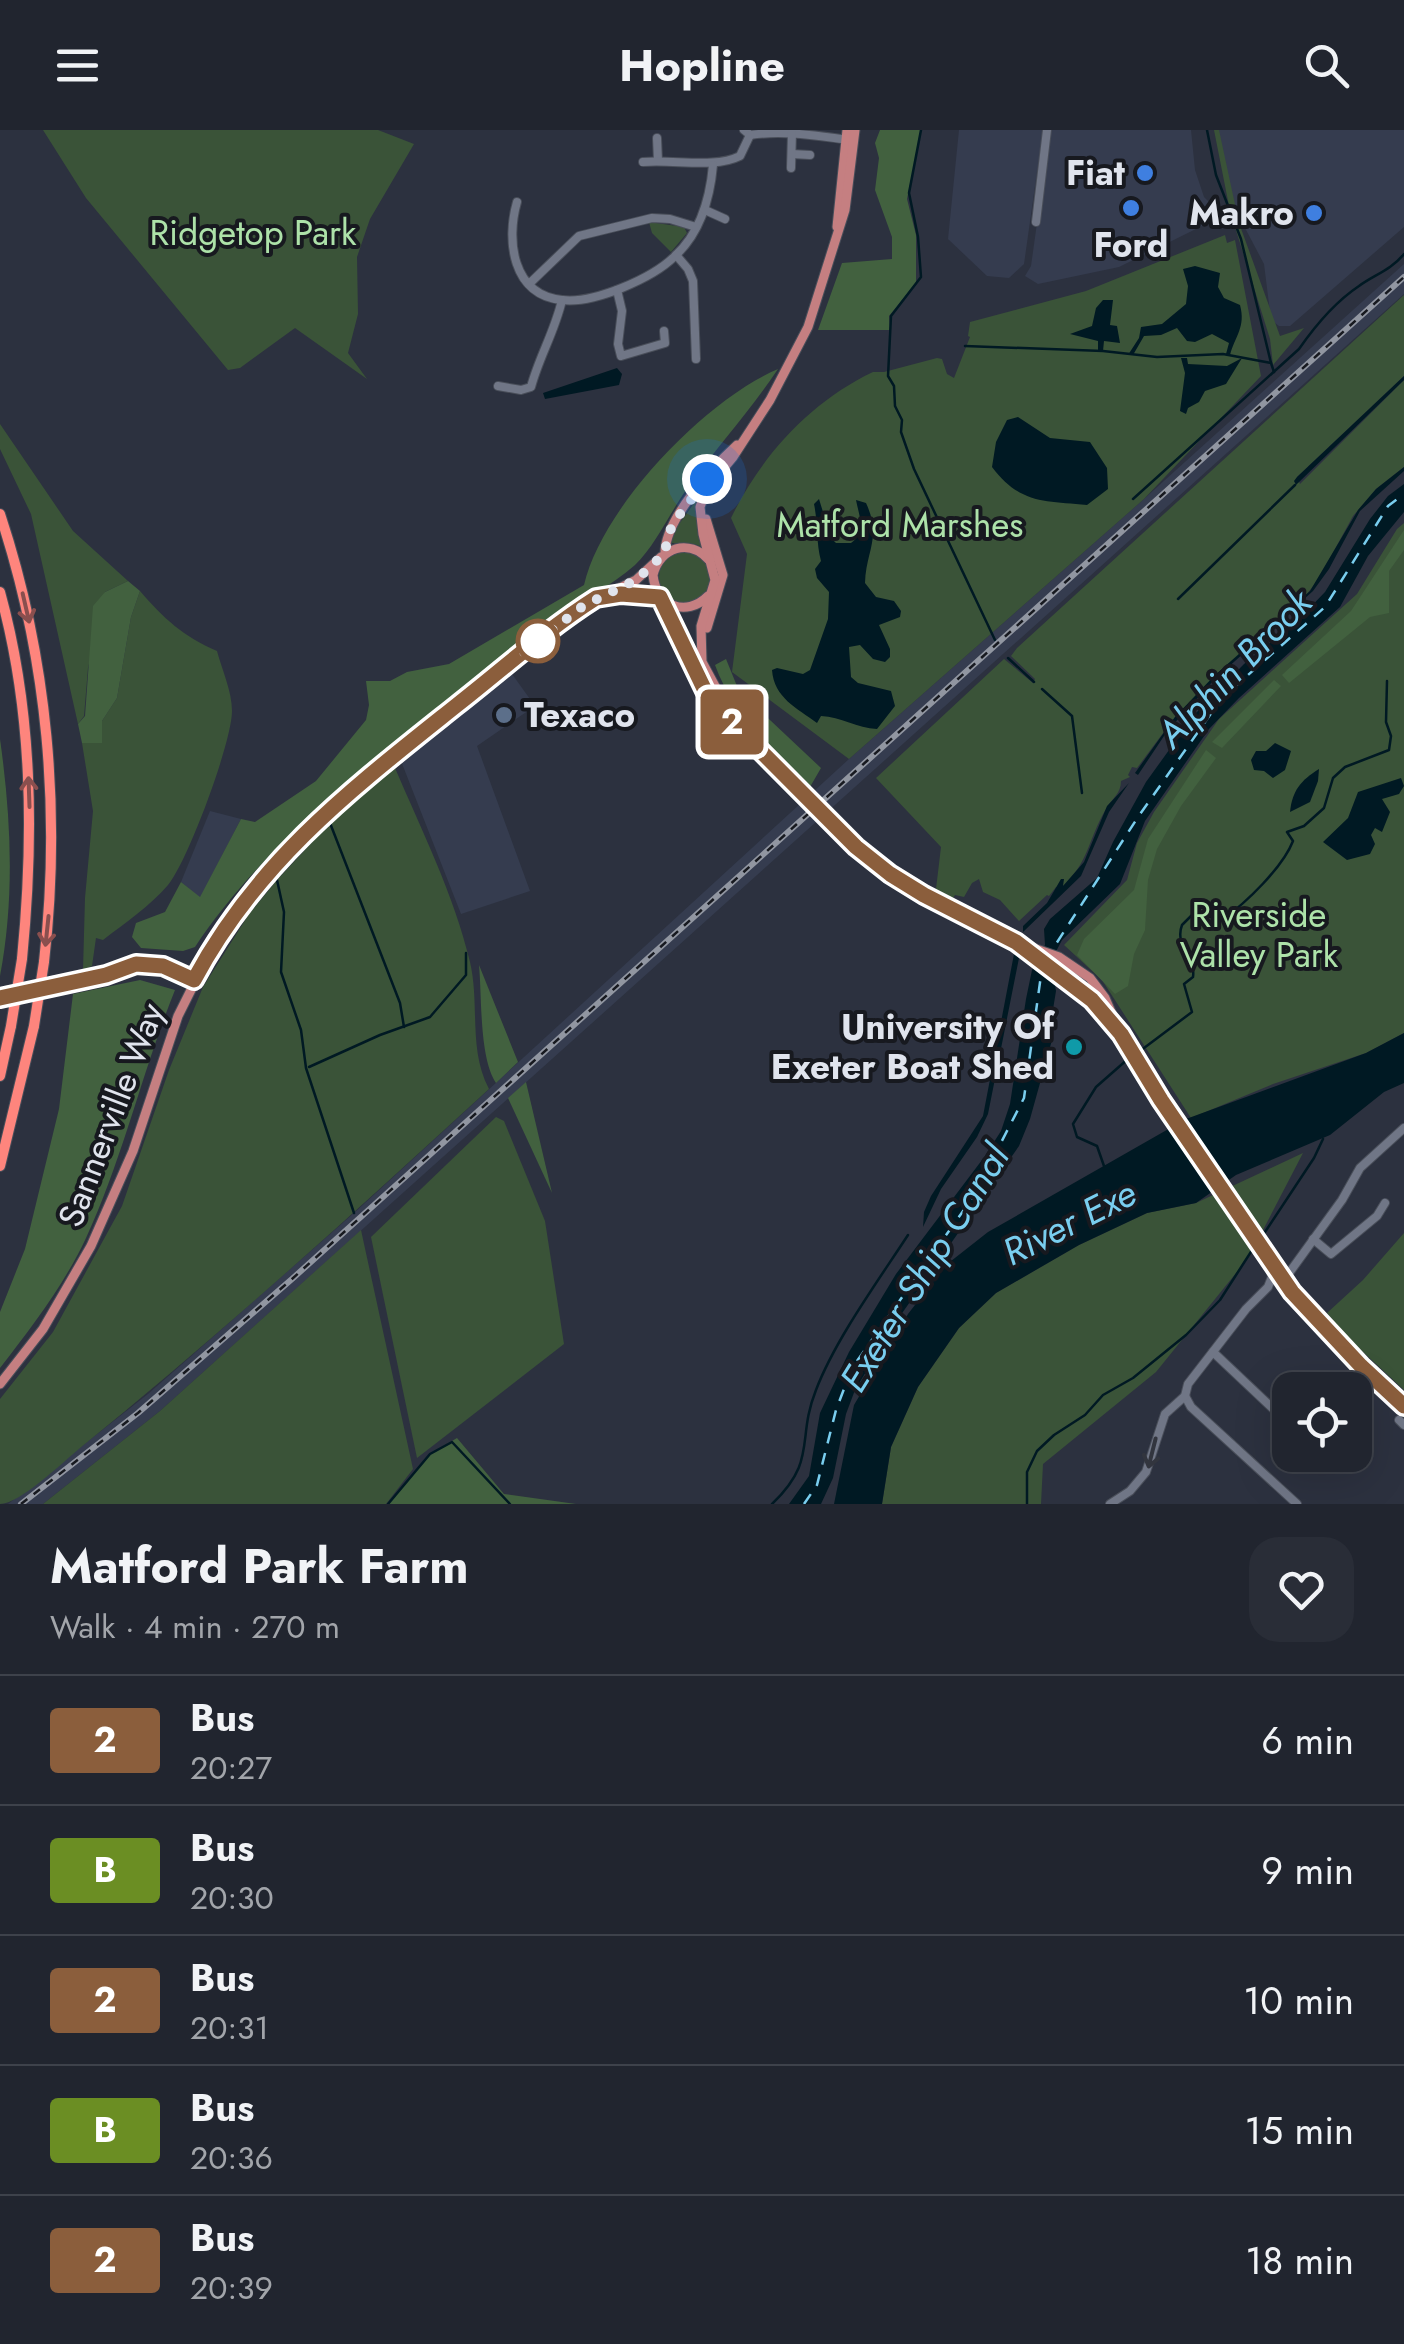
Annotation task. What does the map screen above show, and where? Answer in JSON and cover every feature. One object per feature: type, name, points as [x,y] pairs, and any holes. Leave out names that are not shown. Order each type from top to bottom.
[{"type":"highway","points":[[0,514],[32,630],[46,731],[52,868],[34,1026],[0,1166]]},
{"type":"highway","points":[[0,592],[16,664],[28,766],[30,845],[22,959],[0,1076]]},
{"type":"main road","points":[[736,725],[702,662],[700,640],[714,580],[700,508],[707,488],[770,400],[798,349],[838,231],[837,209],[851,135]]},
{"type":"main road","points":[[743,440],[683,509],[668,534],[653,575],[698,683],[720,713],[890,874],[1039,955],[1088,997],[1121,1034]]},
{"type":"main road","points":[[709,675],[706,632],[723,575],[705,510],[719,475]]},
{"type":"main road","points":[[663,555],[678,547],[691,548],[710,562]]},
{"type":"main road","name":"Sannerville Way","points":[[0,1384],[59,1304],[99,1230],[133,1150],[194,980],[238,908],[316,822],[405,746],[596,598],[636,580],[663,555]]},
{"type":"main road","points":[[596,598],[621,594],[662,599],[679,608],[692,607],[703,602],[712,589]]},
{"type":"main road","points":[[1039,955],[1059,958],[1093,982],[1153,1087],[1292,1292],[1404,1406]]},
{"type":"street","points":[[1036,222],[1047,130]]},
{"type":"street","points":[[744,168],[740,156],[747,133],[814,131],[822,138],[851,135]]},
{"type":"street","points":[[791,168],[792,132]]},
{"type":"street","points":[[656,138],[658,161]]},
{"type":"street","points":[[792,154],[810,155]]},
{"type":"street","points":[[642,162],[688,160],[712,165],[740,156]]},
{"type":"street","points":[[518,202],[511,225],[511,244],[520,273],[530,284],[562,300],[617,290],[676,256],[705,210],[711,192],[712,165]]},
{"type":"street","points":[[705,210],[725,219]]},
{"type":"street","points":[[530,284],[579,236],[652,218],[696,228]]},
{"type":"street","points":[[676,256],[693,281],[696,359]]},
{"type":"street","points":[[617,290],[622,311],[617,358],[666,343],[664,331]]},
{"type":"street","points":[[498,386],[521,390],[531,387],[557,326],[562,300]]},
{"type":"street","points":[[535,374],[545,377]]},
{"type":"street","points":[[0,998],[106,975],[136,964],[163,966],[194,980]]},
{"type":"street","points":[[1284,1280],[1342,1200],[1360,1168],[1404,1128]]},
{"type":"street","points":[[1313,1239],[1332,1259],[1377,1216],[1385,1203]]},
{"type":"street","points":[[1377,1216],[1385,1226]]},
{"type":"street","points":[[1110,1504],[1130,1491],[1146,1472],[1164,1414],[1185,1396],[1188,1384],[1268,1287],[1272,1277],[1266,1255]]},
{"type":"street","points":[[1268,1287],[1281,1286],[1292,1292]]},
{"type":"street","points":[[1213,1352],[1272,1408]]},
{"type":"street","points":[[1185,1396],[1191,1407],[1297,1504]]},
{"type":"shaded area","points":[[959,130],[1043,130],[1024,264],[1009,278],[987,276],[948,239]]},
{"type":"shaded area","points":[[1050,130],[1191,130],[1195,170],[1210,203],[1209,216],[1202,226],[1119,267],[1038,284],[1025,276],[1031,266]]},
{"type":"shaded area","points":[[1218,130],[1404,130],[1404,227],[1290,326],[1279,326],[1271,320],[1264,264],[1234,207]]},
{"type":"shaded area","points":[[1404,264],[1404,294],[160,1411],[43,1504],[8,1504],[148,1394],[354,1213],[849,759]]},
{"type":"shaded area","points":[[512,674],[535,706],[477,746],[530,891],[461,914],[401,761]]},
{"type":"shaded area","points":[[210,811],[241,819],[200,898],[181,882]]},
{"type":"green space","name":"Ridgetop Park","points":[[43,130],[378,130],[414,144],[370,219],[357,257],[358,314],[348,353],[367,379],[295,328],[240,368],[228,370],[86,198]]},
{"type":"green space","points":[[880,130],[921,130],[907,199],[916,235],[916,283],[889,316],[890,330],[818,330],[842,263],[892,259],[892,237],[875,190],[879,158],[875,143]]},
{"type":"green space","points":[[1214,130],[1219,130],[1239,223],[1280,336],[1304,328],[1273,365],[1270,339],[1230,211]]},
{"type":"green space","points":[[649,222],[684,227],[687,233],[671,252],[652,233]]},
{"type":"green space","name":"Matford Marshes","points":[[1225,235],[1227,243],[1235,240],[1261,376],[1144,499],[849,759],[732,672],[747,554],[731,518],[757,473],[808,415],[873,372],[937,358],[942,359],[947,374],[954,378],[970,337],[970,322],[1086,291]]},
{"type":"green space","points":[[1404,295],[1404,376],[1297,477],[1300,484],[1404,380],[1404,467],[1376,489],[1353,516],[1318,580],[1302,600],[1214,677],[1175,717],[1137,768],[1132,767],[1130,777],[1121,781],[1118,793],[1108,805],[1077,869],[1061,888],[1056,887],[1019,921],[1000,900],[983,892],[979,879],[964,897],[953,898],[936,889],[941,847],[876,778],[1004,659],[1033,683],[1035,679],[1011,656],[1017,648]]},
{"type":"green space","points":[[778,369],[686,490],[635,565],[554,621],[313,813],[229,901],[195,947],[183,951],[141,948],[132,937],[136,923],[165,912],[181,882],[200,897],[241,819],[255,822],[316,781],[366,720],[366,681],[390,681],[407,672],[449,664],[584,585],[612,523],[660,459],[719,405]]},
{"type":"green space","points":[[0,424],[73,531],[128,581],[105,592],[88,668],[84,716],[78,724],[31,514],[0,449]]},
{"type":"green space","points":[[697,499],[703,547],[671,543],[677,527]]},
{"type":"green space","name":"Riverside Valley Park","points":[[1404,523],[1404,1033],[1366,1053],[1273,1084],[1191,1118],[1102,980],[1064,945],[1127,880],[1137,843],[1154,812],[1219,719],[1357,594]]},
{"type":"green space","points":[[1404,530],[1404,550],[1389,571],[1389,613],[1370,617],[1289,683],[1282,675],[1351,611]]},
{"type":"green space","points":[[685,551],[703,559],[711,577],[703,595],[685,603],[667,595],[659,577],[667,559]]},
{"type":"green space","points":[[128,581],[140,591],[131,617],[117,698],[102,721],[102,743],[82,743],[78,724],[85,716],[93,606],[105,592]]},
{"type":"green space","points":[[140,591],[175,626],[217,651],[230,696],[230,726],[208,801],[176,872],[161,893],[137,914],[103,940],[96,938],[92,966],[83,970],[93,811],[82,743],[102,743],[102,721],[117,698],[131,617]]},
{"type":"green space","points":[[726,659],[739,691],[821,768],[810,787],[732,700],[715,665]]},
{"type":"green space","points":[[1274,680],[1281,686],[1222,748],[1212,742]]},
{"type":"green space","points":[[0,739],[10,857],[8,917],[0,976]]},
{"type":"green space","points":[[1206,750],[1216,758],[1181,806],[1157,849],[1148,880],[1145,930],[1134,954],[1128,986],[1115,994],[1077,955],[1084,939],[1134,890],[1148,839]]},
{"type":"green space","points":[[395,768],[437,864],[463,937],[473,978],[476,1043],[489,1089],[185,1361],[41,1481],[19,1497],[0,1504],[0,1399],[53,1332],[122,1206],[169,1070],[203,987],[249,914],[277,880],[330,823]]},
{"type":"green space","points":[[479,965],[518,1062],[496,1083],[484,1043]]},
{"type":"green space","points":[[140,980],[175,990],[111,1177],[68,1273],[0,1368],[0,1312],[25,1249],[59,1109],[73,994]]},
{"type":"green space","points":[[526,1082],[552,1193],[508,1098]]},
{"type":"green space","points":[[496,1117],[504,1121],[545,1221],[564,1344],[417,1458],[371,1237]]},
{"type":"green space","points":[[1303,1153],[1249,1257],[1156,1372],[1043,1464],[1041,1504],[882,1504],[891,1447],[918,1387],[959,1328],[996,1293],[1079,1245],[1147,1213],[1196,1203]]},
{"type":"green space","points":[[361,1230],[413,1469],[386,1504],[43,1504],[160,1411]]},
{"type":"green space","points":[[1404,1233],[1404,1390],[1327,1313],[1363,1280]]},
{"type":"green space","points":[[457,1438],[504,1494],[576,1504],[388,1504],[430,1454]]},
{"type":"water","points":[[1195,266],[1220,273],[1218,287],[1224,298],[1240,305],[1241,325],[1230,355],[1226,354],[1229,343],[1212,334],[1195,342],[1187,341],[1177,328],[1161,335],[1144,336],[1133,355],[1128,355],[1141,327],[1162,324],[1186,304],[1188,286],[1183,269]]},
{"type":"water","points":[[1103,300],[1113,300],[1110,325],[1117,326],[1120,343],[1104,341],[1103,351],[1098,351],[1098,341],[1070,334],[1092,326],[1096,308]]},
{"type":"water","points":[[1181,358],[1187,358],[1188,364],[1227,366],[1242,358],[1226,384],[1205,391],[1186,414],[1180,411],[1185,373]]},
{"type":"water","points":[[617,368],[622,374],[619,385],[545,399],[543,393]]},
{"type":"water","points":[[1404,376],[1404,380],[1296,485],[1297,477]]},
{"type":"water","points":[[1018,417],[1050,438],[1090,442],[1107,468],[1108,489],[1087,505],[1034,498],[1013,488],[992,467],[996,442],[1007,420]]},
{"type":"water","points":[[1404,467],[1360,511],[1313,591],[1215,679],[1168,730],[1138,775],[1135,773],[1175,717],[1214,676],[1310,591],[1358,510],[1376,489]]},
{"type":"water","name":"Exeter Ship Canal","points":[[1404,484],[1404,512],[1368,556],[1340,607],[1209,729],[1145,821],[1120,884],[1062,940],[1051,961],[1056,991],[1049,1034],[1052,1040],[1019,1146],[898,1319],[855,1390],[833,1478],[821,1504],[789,1504],[809,1476],[820,1413],[849,1352],[896,1274],[1001,1131],[1010,1104],[1032,970],[1045,945],[1044,929],[1050,919],[1097,878],[1146,782],[1195,714],[1325,592],[1370,519],[1388,496]]},
{"type":"water","points":[[819,499],[836,543],[856,539],[861,523],[856,500],[866,503],[873,535],[865,583],[876,597],[894,601],[901,611],[900,617],[879,625],[890,649],[885,662],[873,659],[860,645],[849,647],[851,677],[858,683],[891,691],[895,706],[877,729],[821,716],[817,723],[788,701],[774,680],[772,670],[777,668],[803,674],[810,670],[828,619],[829,592],[815,569],[821,561],[814,504]]},
{"type":"water","points":[[1275,743],[1291,751],[1285,770],[1273,778],[1254,770],[1251,760],[1256,751],[1266,751]]},
{"type":"water","points":[[1319,769],[1310,802],[1290,812],[1298,787]]},
{"type":"water","points":[[1401,778],[1404,786],[1399,794],[1382,799],[1390,812],[1382,832],[1375,828],[1371,835],[1375,844],[1370,854],[1347,860],[1323,842],[1348,818],[1358,792]]},
{"type":"water","points":[[1129,783],[1109,812],[1081,876],[1023,932],[1023,926],[1047,903],[1061,879],[1063,886],[1084,862],[1107,806]]},
{"type":"water","points":[[1014,954],[1019,958],[988,1114],[941,1189],[923,1227],[931,1196],[983,1116]]},
{"type":"water","name":"River Exe","points":[[1404,1033],[1404,1083],[1384,1092],[1330,1135],[1236,1175],[1196,1203],[1147,1213],[1079,1245],[996,1293],[959,1328],[918,1387],[891,1447],[882,1504],[834,1504],[854,1405],[908,1314],[946,1265],[988,1232],[1186,1119],[1366,1053]]},
{"type":"waterway","points":[[921,130],[909,193],[921,277],[891,316],[888,376],[894,386],[901,432],[914,469],[995,640]]},
{"type":"waterway","points":[[1207,130],[1216,175],[1241,239],[1271,363]]},
{"type":"waterway","points":[[1133,499],[1299,349],[1342,299],[1404,254]]},
{"type":"waterway","points":[[965,346],[1157,357],[1223,354],[1271,363],[1274,372]]},
{"type":"waterway","points":[[1178,599],[1295,485]]},
{"type":"waterway","points":[[1008,658],[1034,682]]},
{"type":"waterway","points":[[1136,1054],[1192,1012],[1184,984],[1193,977],[1193,970],[1181,939],[1182,925],[1193,914],[1223,919],[1242,904],[1273,873],[1288,851],[1293,841],[1287,832],[1304,826],[1324,808],[1333,778],[1345,767],[1389,750],[1387,681]]},
{"type":"waterway","points":[[1042,689],[1072,716],[1082,793]]},
{"type":"waterway","points":[[330,823],[400,1003],[404,1027]]},
{"type":"waterway","points":[[277,880],[284,912],[281,972],[301,1030],[306,1068],[354,1213]]},
{"type":"waterway","points":[[309,1067],[430,1017],[466,975],[466,953]]},
{"type":"waterway","name":"River Exe","points":[[1104,1166],[1097,1146],[1077,1137],[1073,1124],[1096,1087],[1129,1058]]},
{"type":"waterway","points":[[1261,1238],[1323,1139]]},
{"type":"waterway","points":[[772,1504],[801,1462],[810,1407],[834,1351],[908,1235]]},
{"type":"waterway","points":[[1027,1504],[1027,1472],[1037,1451],[1085,1415],[1103,1395],[1133,1378],[1186,1335],[1220,1300],[1256,1244]]},
{"type":"waterway","points":[[388,1504],[430,1454],[452,1442],[510,1504]]},
{"type":"ferry route","points":[[1045,961],[1138,817],[1222,698],[1325,607],[1388,506],[1404,494]]},
{"type":"ferry route","points":[[804,1504],[817,1485],[836,1410],[852,1368],[973,1197],[1024,1098],[1042,968]]},
{"type":"railway","points":[[21,1504],[138,1413],[292,1279],[1404,277]]},
{"type":"bus line","name":"2","points":[[0,998],[106,975],[136,964],[163,966],[194,980],[220,932],[279,860],[316,822],[394,756],[596,598],[621,594],[660,597],[709,699],[856,847],[924,895],[1016,942],[1092,1000],[1121,1034],[1161,1100],[1292,1292],[1404,1406]]},
{"type":"place","name":"Fiat","points":[[1145,173]]},
{"type":"place","name":"Ford","points":[[1131,208]]},
{"type":"place","name":"Makro","points":[[1314,213]]},
{"type":"place","name":"Texaco","points":[[504,715]]},
{"type":"place","name":"University Of Exeter Boat Shed","points":[[1074,1047]]},
{"type":"route","points":[[538,641],[524,652],[583,606],[636,580],[665,553],[668,534],[677,518],[707,479]]},
{"type":"water label","name":"Alphin Brook","points":[[1234,668]]}]
